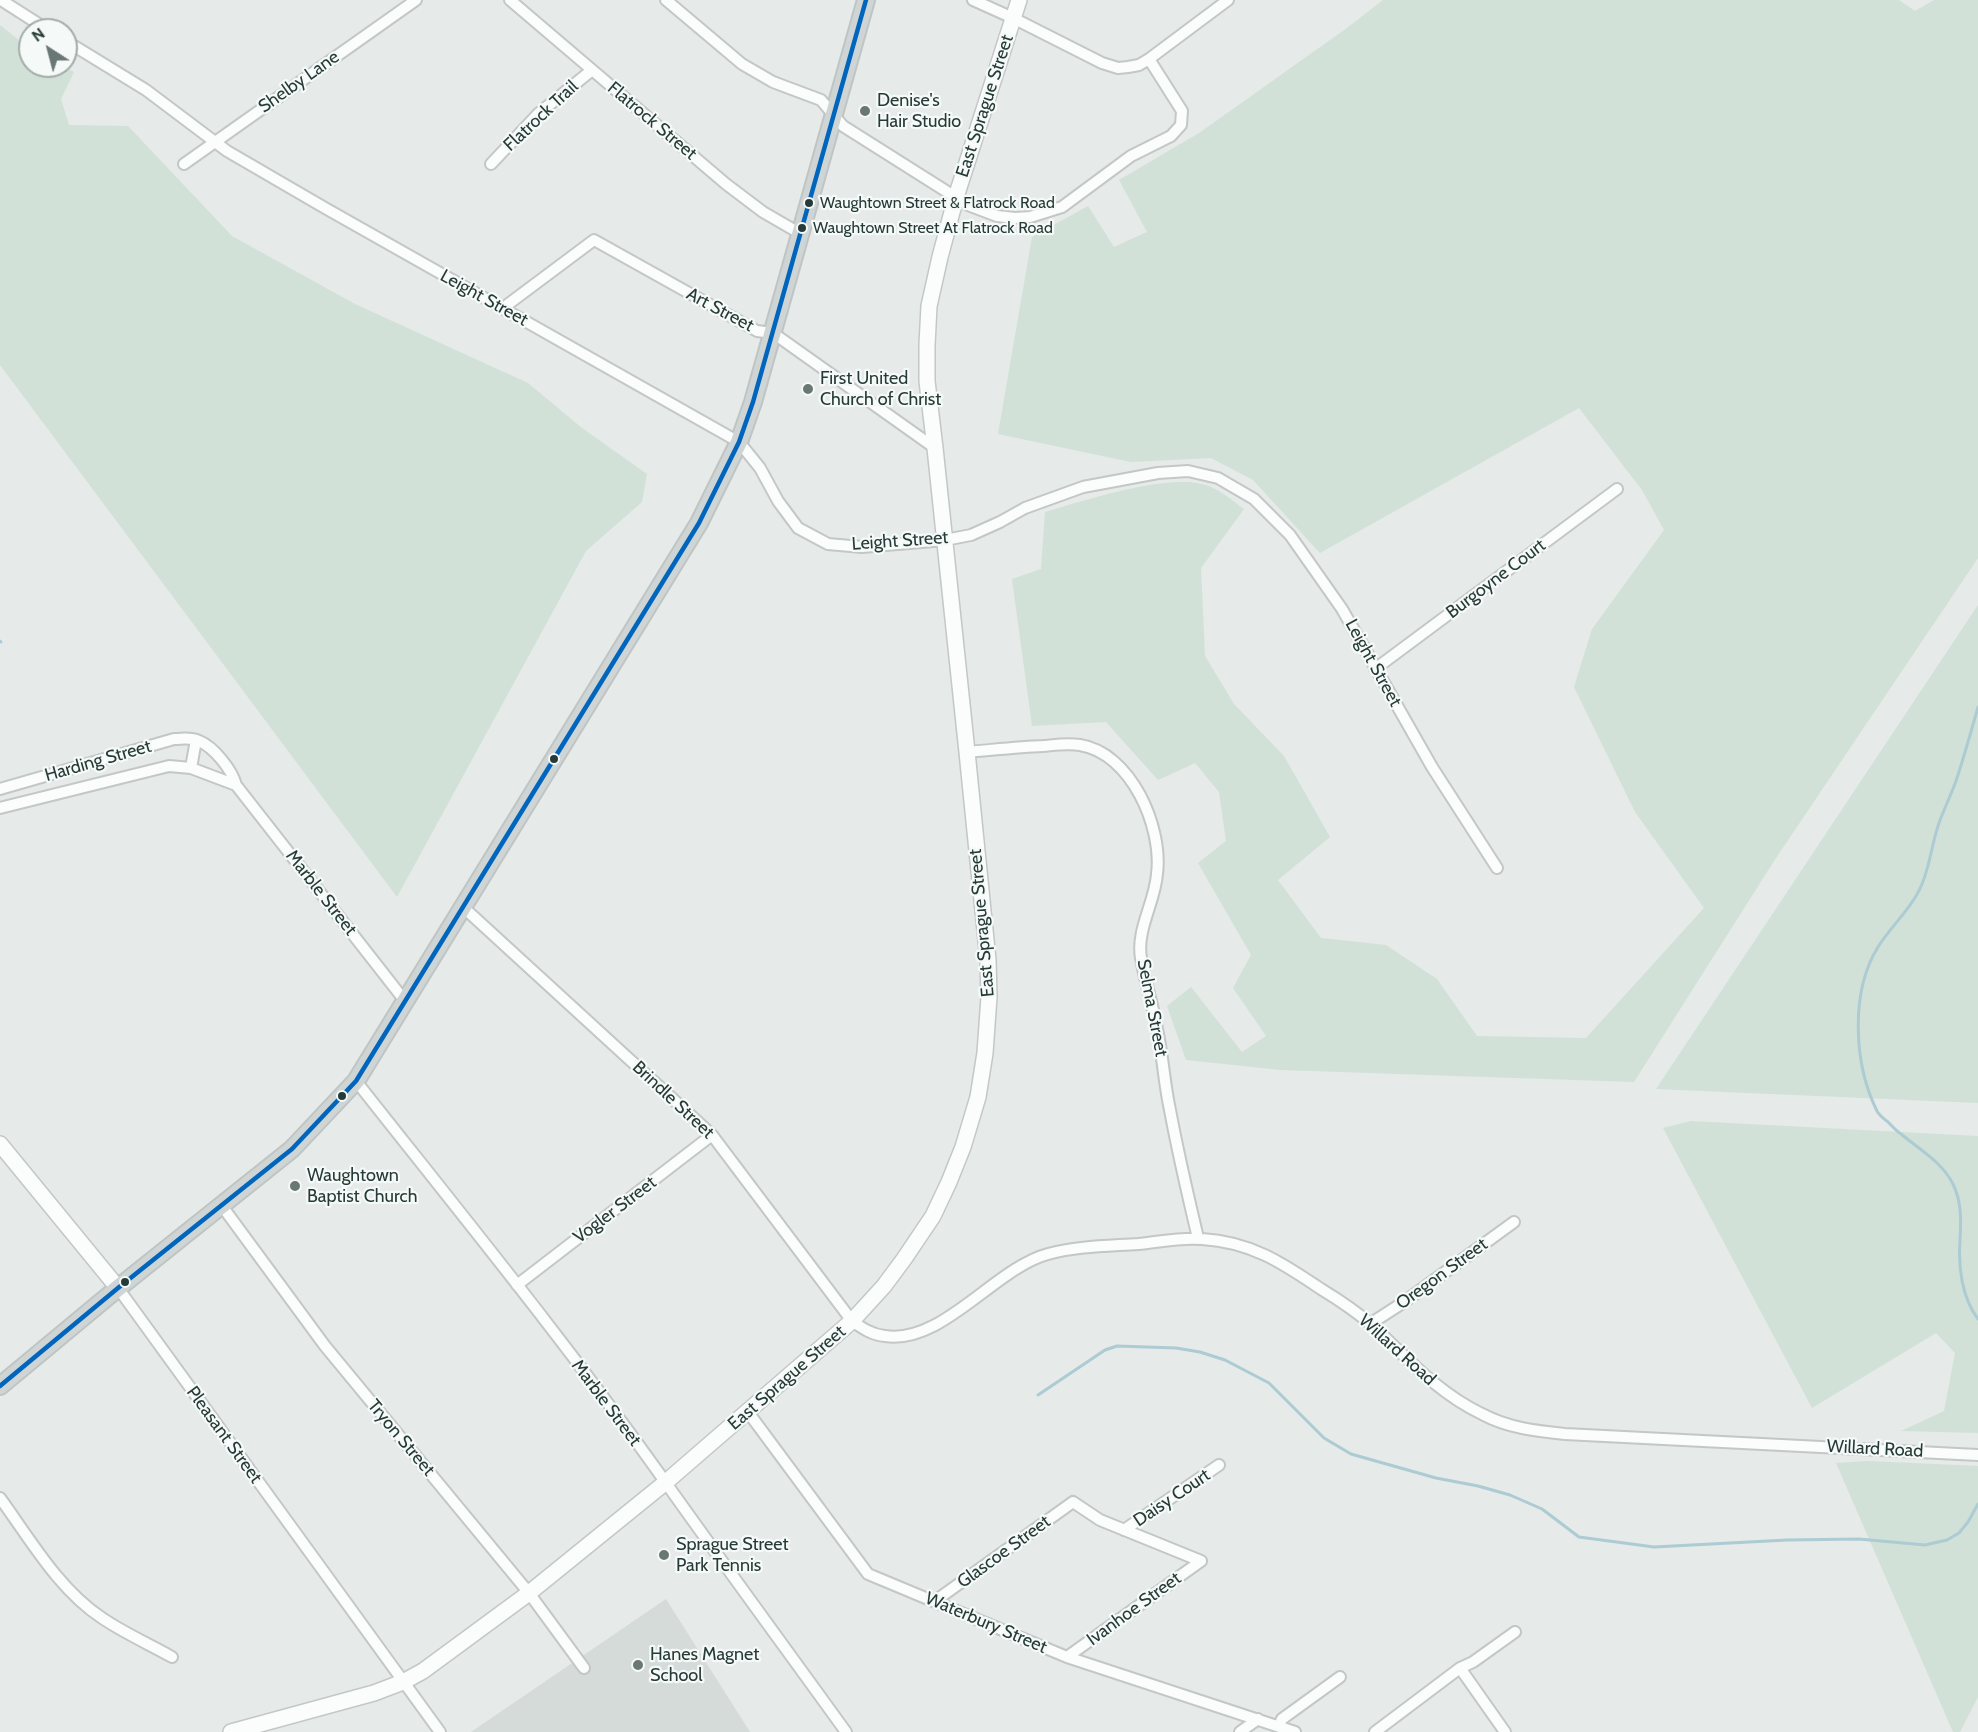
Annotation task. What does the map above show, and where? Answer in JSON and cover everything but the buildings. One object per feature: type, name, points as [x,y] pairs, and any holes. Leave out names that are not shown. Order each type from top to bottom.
[{"type":"main road","points":[[0,1386],[291,1149],[356,1081],[699,523],[739,442],[773,333],[866,0]]},
{"type":"street","points":[[0,0],[29,18]]},
{"type":"street","name":"Shelby Lane","points":[[184,164],[416,0]]},
{"type":"street","name":"Flatrock Street","points":[[510,0],[726,184],[763,212],[801,234]]},
{"type":"street","points":[[666,0],[742,64],[773,82],[821,100],[843,126],[968,205],[997,216],[1021,218],[1051,212],[1074,200],[1131,156],[1171,136],[1184,118],[1182,111],[1149,59]]},
{"type":"street","points":[[973,0],[1102,63],[1118,68],[1139,65],[1149,59],[1228,0]]},
{"type":"street","name":"East Sprague Street","points":[[231,1732],[403,1683],[423,1671],[529,1593],[666,1482],[852,1321],[884,1286],[933,1216],[950,1182],[963,1147],[980,1086],[990,997],[927,381],[929,306],[956,197],[1019,0]]},
{"type":"street","name":"Leight Street","points":[[78,48],[146,90],[214,141],[325,208],[739,442],[760,468],[778,501],[798,528],[828,544],[862,547],[945,540],[970,535],[1025,508],[1083,486],[1158,473],[1188,471],[1218,478],[1254,499],[1290,535],[1342,609],[1454,802],[1497,868]]},
{"type":"street","name":"Flatrock Trail","points":[[491,164],[538,114],[592,70]]},
{"type":"street","name":"Art Street","points":[[503,308],[594,240],[757,331],[773,333],[935,448]]},
{"type":"street","name":"Burgoyne Court","points":[[1375,669],[1617,489]]},
{"type":"street","name":"Harding Street","points":[[0,789],[174,740],[189,738],[196,740]]},
{"type":"street","points":[[196,740],[191,768],[236,785]]},
{"type":"street","name":"Marble Street","points":[[196,740],[210,747],[234,777],[236,785],[405,1001]]},
{"type":"street","name":"Selma Street","points":[[966,752],[1080,745],[1099,751],[1116,763],[1140,794],[1148,809],[1156,834],[1159,854],[1155,891],[1140,942],[1140,956],[1158,1030],[1169,1108],[1198,1238]]},
{"type":"street","name":"Harding Street","points":[[0,808],[169,766],[191,768]]},
{"type":"street","name":"Brindle Street","points":[[464,907],[712,1136],[852,1321]]},
{"type":"street","name":"Marble Street","points":[[356,1081],[517,1285],[666,1482],[701,1534],[846,1732]]},
{"type":"street","name":"Vogler Street","points":[[517,1285],[712,1136]]},
{"type":"street","name":"Pleasant Street","points":[[0,1144],[118,1288],[440,1732]]},
{"type":"street","name":"Tryon Street","points":[[222,1206],[326,1346],[529,1593],[584,1668]]},
{"type":"street","name":"Oregon Street","points":[[1370,1324],[1514,1222]]},
{"type":"street","name":"Willard Road","points":[[852,1321],[866,1330],[886,1337],[916,1332],[948,1318],[1016,1269],[1048,1254],[1198,1238],[1227,1241],[1269,1255],[1288,1266],[1370,1324],[1419,1372],[1439,1388],[1483,1415],[1512,1426],[1565,1434],[1978,1455]]},
{"type":"street","name":"Waterbury Street","points":[[748,1412],[868,1574],[1067,1657],[1295,1732]]},
{"type":"street","name":"Daisy Court","points":[[1124,1530],[1219,1465]]},
{"type":"street","points":[[0,1498],[62,1581],[81,1601],[102,1618],[172,1657]]},
{"type":"street","name":"Glascoe Street","points":[[935,1601],[1073,1502],[1100,1520],[1124,1530]]},
{"type":"street","name":"Ivanhoe Street","points":[[1067,1657],[1201,1561],[1124,1530]]},
{"type":"street","points":[[1375,1732],[1460,1668],[1473,1662],[1515,1632]]},
{"type":"street","points":[[1460,1668],[1505,1732]]},
{"type":"street","points":[[1279,1726],[1282,1719],[1340,1677]]},
{"type":"street","points":[[1240,1732],[1258,1719]]},
{"type":"shaded area","points":[[1383,0],[1899,0],[1915,11],[1934,0],[1978,0],[1978,558],[1774,861],[1634,1082],[1281,1070],[1186,1060],[1167,1006],[1191,987],[1242,1052],[1266,1036],[1233,988],[1251,955],[1198,863],[1226,841],[1219,792],[1195,763],[1158,780],[1106,722],[1032,726],[1012,579],[1041,569],[1045,512],[1154,484],[1197,483],[1217,490],[1244,509],[1201,568],[1205,656],[1234,704],[1284,756],[1330,837],[1278,880],[1321,938],[1386,945],[1437,979],[1477,1036],[1586,1038],[1704,908],[1635,812],[1574,687],[1592,629],[1664,530],[1642,490],[1579,408],[1320,553],[1253,480],[1211,458],[1131,462],[998,434],[1032,237],[1088,206],[1114,247],[1147,232],[1119,180],[1199,133]]},
{"type":"shaded area","points":[[0,25],[18,39],[18,78],[71,78],[61,99],[69,125],[128,126],[232,236],[355,304],[528,383],[582,428],[647,474],[642,502],[586,551],[397,897],[0,365]]},
{"type":"shaded area","points":[[1978,605],[1978,1103],[1656,1089]]},
{"type":"shaded area","points":[[1691,1121],[1978,1136],[1978,1433],[1901,1431],[1944,1411],[1955,1353],[1936,1333],[1812,1408],[1663,1128]]},
{"type":"shaded area","points":[[1868,1461],[1978,1466],[1978,1697],[1960,1732],[1953,1732],[1836,1463]]},
{"type":"shaded area","name":"Hanes Magnet School","points":[[666,1599],[750,1732],[471,1732]]},
{"type":"waterway","points":[[1978,707],[1922,884],[1913,901],[1883,939],[1869,965],[1859,1006],[1858,1028],[1863,1071],[1877,1111],[1897,1131],[1943,1169],[1956,1191],[1961,1226],[1962,1282],[1968,1302],[1978,1319]]},
{"type":"waterway","points":[[1038,1395],[1105,1350],[1117,1346],[1176,1348],[1200,1352],[1225,1360],[1269,1383],[1324,1438],[1351,1454],[1436,1478],[1510,1495],[1542,1509],[1579,1537],[1654,1547],[1787,1540],[1859,1539],[1925,1545],[1947,1540],[1959,1533],[1978,1504]]},
{"type":"transit line","points":[[0,1386],[292,1149],[356,1081],[699,523],[739,442],[753,402],[866,0]]},
{"type":"place","name":"Denise's Hair Studio","points":[[865,111]]},
{"type":"place","name":"Waughtown Street & Flatrock Road","points":[[809,203]]},
{"type":"place","name":"Waughtown Street At Flatrock Road","points":[[802,228]]},
{"type":"place","name":"First United Church of Christ","points":[[808,389]]},
{"type":"place","name":"Waughtown Baptist Church","points":[[295,1186]]},
{"type":"place","name":"Sprague Street Park Tennis","points":[[664,1555]]},
{"type":"place","name":"Hanes Magnet School","points":[[638,1665]]}]
